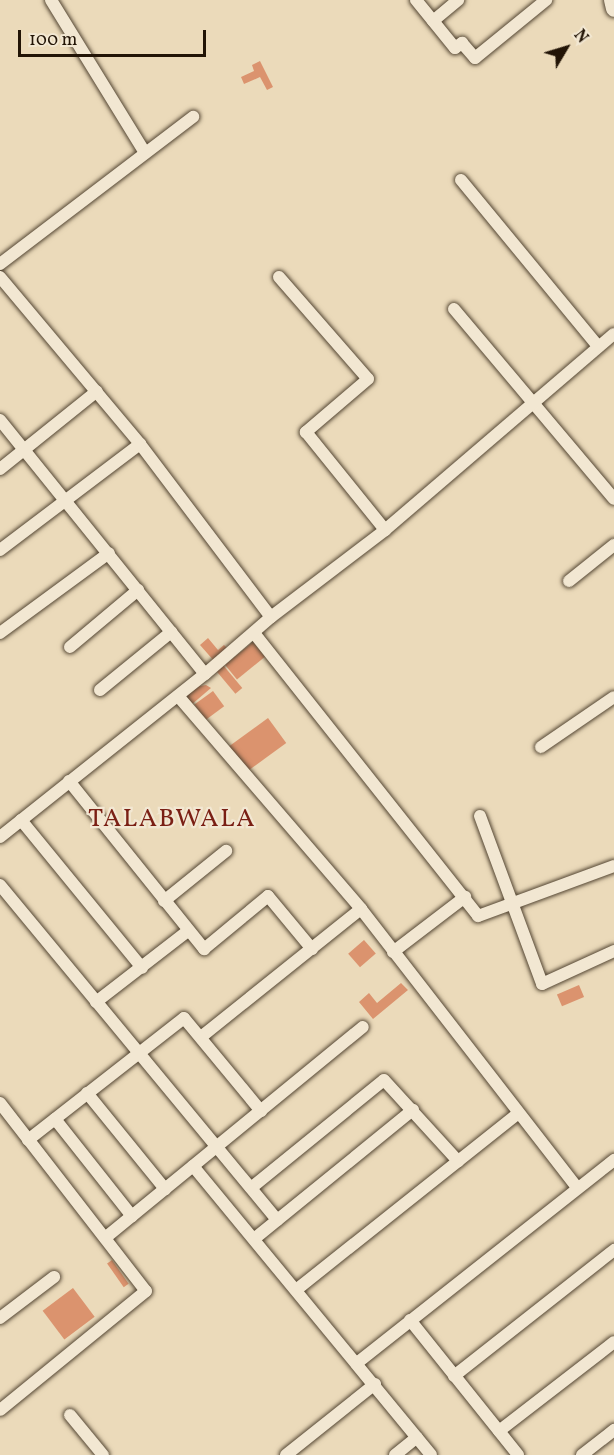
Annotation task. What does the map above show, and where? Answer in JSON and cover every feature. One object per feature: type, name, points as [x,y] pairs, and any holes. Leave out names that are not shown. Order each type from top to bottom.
[{"type":"main road","points":[[612,0],[614,9]]},
{"type":"street","points":[[51,0],[144,151]]},
{"type":"street","points":[[416,0],[455,48],[462,43],[475,58],[546,0]]},
{"type":"street","points":[[433,21],[458,0]]},
{"type":"street","points":[[0,264],[144,151],[193,117]]},
{"type":"street","points":[[461,180],[597,345]]},
{"type":"street","points":[[279,277],[368,379],[306,432],[385,530]]},
{"type":"street","points":[[0,278],[140,444],[271,616]]},
{"type":"street","points":[[454,309],[535,400],[614,499]]},
{"type":"street","points":[[0,837],[205,674],[271,616],[385,530],[597,345],[614,334]]},
{"type":"street","points":[[0,469],[97,391]]},
{"type":"street","points":[[0,420],[25,448],[205,674]]},
{"type":"street","points":[[0,550],[140,444]]},
{"type":"street","points":[[569,581],[614,545]]},
{"type":"street","points":[[0,633],[109,553]]},
{"type":"street","points":[[70,647],[138,590]]},
{"type":"street","points":[[100,690],[171,632]]},
{"type":"street","points":[[254,633],[478,916],[614,866]]},
{"type":"street","points":[[178,696],[361,909],[517,1114],[577,1187]]},
{"type":"street","points":[[541,747],[614,697]]},
{"type":"street","points":[[69,781],[204,949],[268,896],[312,949]]},
{"type":"street","points":[[480,816],[542,984],[614,951]]},
{"type":"street","points":[[21,820],[142,968]]},
{"type":"street","points":[[164,901],[226,850]]},
{"type":"street","points":[[0,885],[277,1220]]},
{"type":"street","points":[[393,952],[465,897]]},
{"type":"street","points":[[201,1037],[361,909]]},
{"type":"street","points":[[96,1002],[188,931]]},
{"type":"street","points":[[28,1140],[184,1017],[261,1111]]},
{"type":"street","points":[[105,1238],[363,1027]]},
{"type":"street","points":[[251,1188],[384,1080],[458,1161]]},
{"type":"street","points":[[87,1093],[165,1189]]},
{"type":"street","points":[[0,1103],[146,1291],[0,1410]]},
{"type":"street","points":[[254,1239],[413,1110]]},
{"type":"street","points":[[296,1290],[517,1114]]},
{"type":"street","points":[[55,1119],[132,1216]]},
{"type":"street","points":[[357,1363],[614,1160]]},
{"type":"street","points":[[193,1166],[375,1384],[431,1455]]},
{"type":"street","points":[[454,1376],[614,1250]]},
{"type":"street","points":[[0,1318],[54,1277]]},
{"type":"street","points":[[410,1320],[518,1455]]},
{"type":"street","points":[[499,1431],[614,1342]]},
{"type":"street","points":[[286,1455],[375,1384]]},
{"type":"street","points":[[70,1415],[103,1455]]},
{"type":"street","points":[[582,1455],[614,1430]]},
{"type":"street","points":[[394,1455],[417,1437]]},
{"type":"building","points":[[260,61],[273,87],[267,90],[260,77],[244,84],[241,77],[254,71],[252,65]]},
{"type":"building","points":[[208,638],[218,650],[224,645],[229,650],[215,662],[200,645]]},
{"type":"building","points":[[253,642],[265,657],[237,679],[225,665]]},
{"type":"building","points":[[223,665],[242,688],[235,694],[216,671]]},
{"type":"building","points":[[206,685],[211,688],[191,705],[184,697],[195,687]]},
{"type":"building","points":[[213,691],[224,706],[206,720],[194,705]]},
{"type":"building","points":[[268,718],[286,743],[245,773],[227,748]]},
{"type":"building","points":[[364,940],[376,954],[360,967],[348,954]]},
{"type":"building","points":[[401,983],[408,990],[373,1019],[359,1002],[369,993],[377,1003]]},
{"type":"building","points":[[579,985],[584,997],[562,1006],[557,994]]},
{"type":"building","points":[[112,1260],[129,1284],[124,1287],[107,1263]]},
{"type":"building","points":[[73,1288],[95,1317],[64,1340],[43,1311]]},
{"type":"district","name":"TALABWALA","points":[[172,820]]}]
